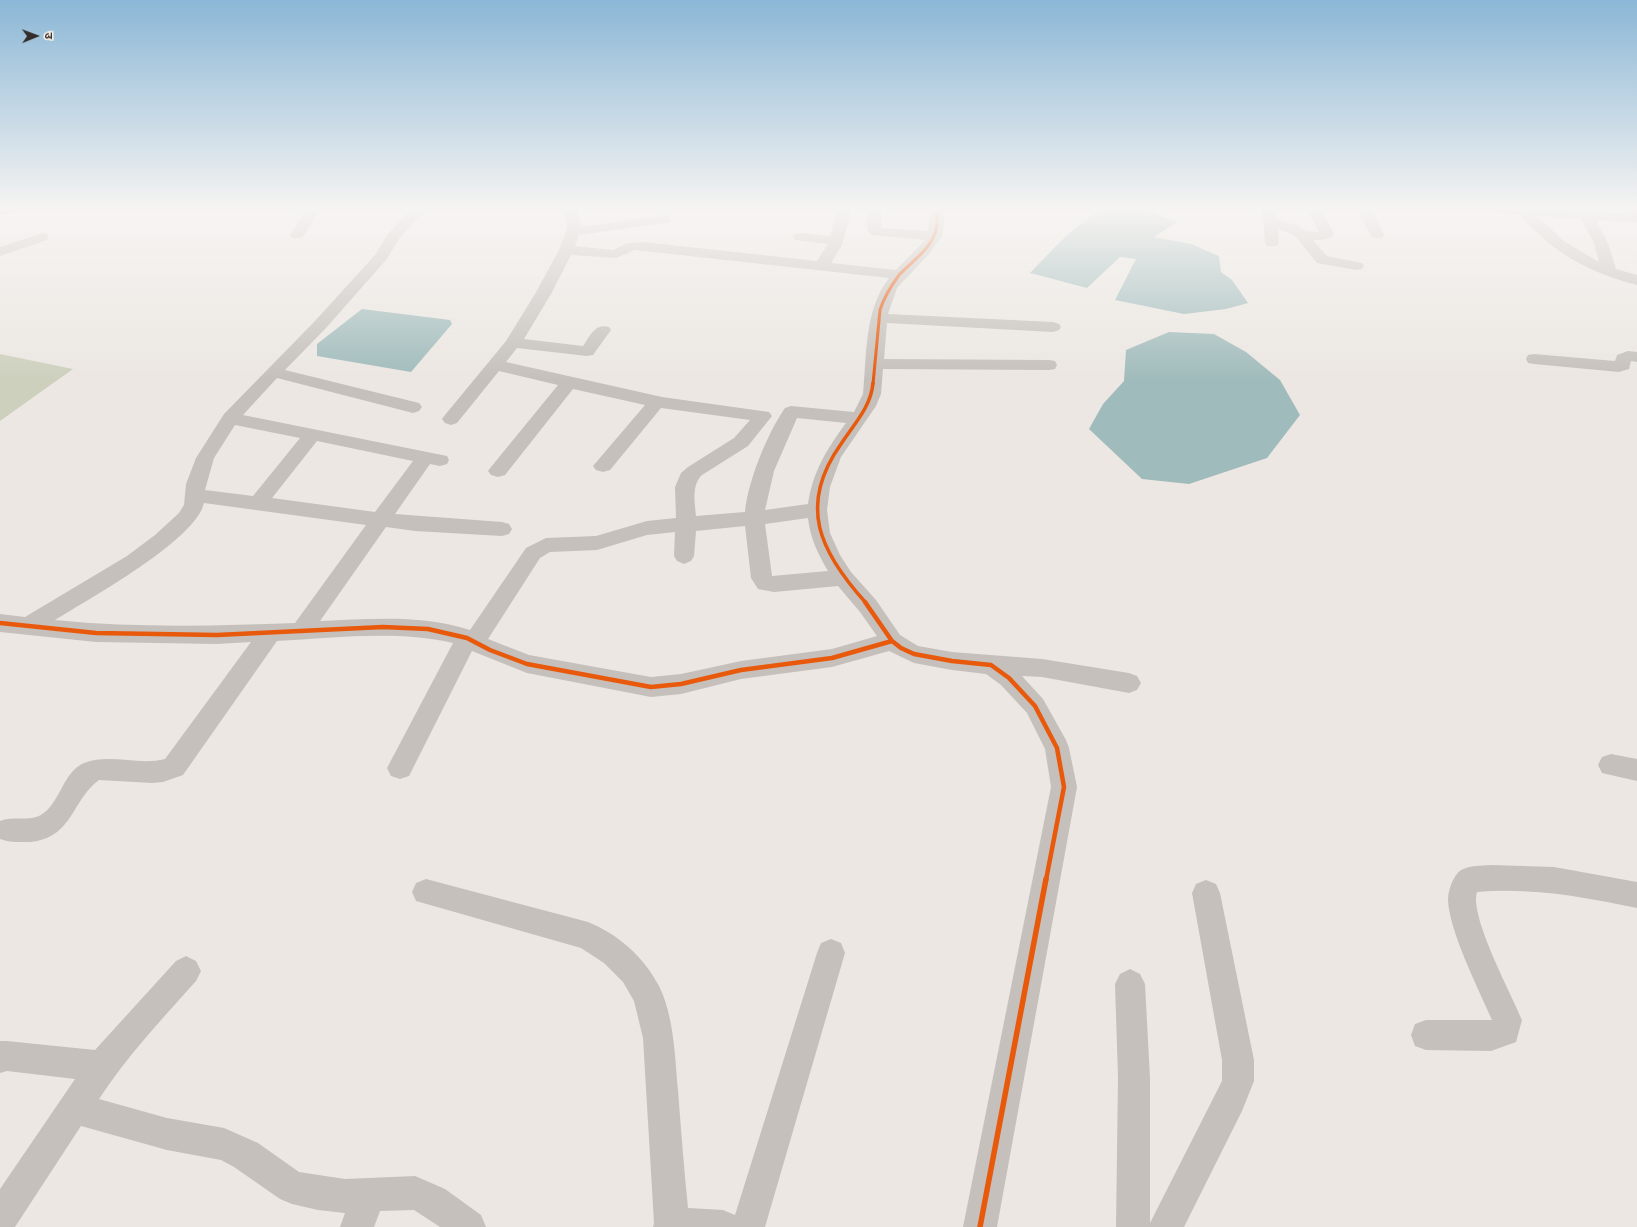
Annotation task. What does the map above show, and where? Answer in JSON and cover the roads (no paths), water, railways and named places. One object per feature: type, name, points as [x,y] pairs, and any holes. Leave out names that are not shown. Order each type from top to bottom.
[{"type":"street","points":[[30,625],[88,590],[162,540],[186,518],[194,505],[196,484],[205,458],[230,418],[346,297],[373,266]]},
{"type":"street","points":[[451,419],[514,343],[558,266]]},
{"type":"street","points":[[823,266],[900,276]]},
{"type":"street","points":[[909,266],[884,297],[879,318],[872,394],[859,418],[832,456],[820,487],[817,510],[820,533],[830,557],[842,578],[868,606],[892,641],[901,648],[914,654],[952,661],[1042,668],[1129,683]]},
{"type":"street","points":[[1597,266],[1610,273],[1637,280]]},
{"type":"street","points":[[1608,266],[1610,273]]},
{"type":"street","points":[[879,318],[1053,327]]},
{"type":"street","points":[[514,343],[587,351],[603,330]]},
{"type":"street","points":[[1534,359],[1619,367],[1623,365],[1623,358],[1628,356],[1637,357]]},
{"type":"street","points":[[875,364],[1049,365]]},
{"type":"street","points":[[496,365],[657,402],[730,414],[763,416],[740,442],[695,471],[688,478],[685,487],[686,525],[684,556]]},
{"type":"street","points":[[273,372],[413,407]]},
{"type":"street","points":[[498,471],[569,383]]},
{"type":"street","points":[[603,466],[657,402]]},
{"type":"street","points":[[842,578],[774,584],[766,583],[762,578],[755,518],[758,492],[774,450],[792,412],[859,418]]},
{"type":"street","points":[[230,418],[433,458],[382,519],[302,630]]},
{"type":"street","points":[[257,504],[312,435]]},
{"type":"street","points":[[195,495],[416,524],[502,529]]},
{"type":"street","points":[[400,768],[471,640],[533,553],[539,548],[546,545],[597,543],[626,533],[647,528],[755,518],[817,510]]},
{"type":"street","points":[[0,623],[96,633],[217,635],[383,626],[428,629],[471,640],[490,650],[527,664],[612,681],[652,687],[681,684],[741,670],[832,658],[892,641]]},
{"type":"street","points":[[8,830],[40,829],[49,825],[83,778],[91,772],[101,770],[151,773],[164,772],[174,767],[271,632]]},
{"type":"street","points":[[980,1227],[1064,787],[1057,748],[1035,706],[1009,678],[991,665]]},
{"type":"street","points":[[1611,765],[1637,770]]},
{"type":"street","points":[[1426,1035],[1491,1036],[1505,1031],[1507,1020],[1476,948],[1464,911],[1463,890],[1470,880],[1494,876],[1540,878],[1582,883],[1637,895]]},
{"type":"street","points":[[426,892],[588,936],[614,953],[633,972],[648,996],[658,1038],[671,1227],[697,1225],[723,1227]]},
{"type":"street","points":[[1166,1227],[1188,1181],[1231,1100],[1238,1081],[1238,1060],[1206,893]]},
{"type":"street","points":[[748,1227],[831,953]]},
{"type":"street","points":[[0,1219],[102,1066],[124,1038],[186,971]]},
{"type":"street","points":[[1130,984],[1134,1078],[1133,1227]]},
{"type":"street","points":[[0,1057],[7,1056],[102,1066]]},
{"type":"street","points":[[73,1108],[167,1134],[224,1144],[246,1155],[292,1187],[318,1193],[345,1196],[415,1193],[433,1201],[469,1227]]},
{"type":"street","points":[[357,1227],[369,1194]]},
{"type":"water","points":[[1036,266],[1110,266],[1087,288],[1030,273]]},
{"type":"water","points":[[1132,266],[1220,266],[1221,272],[1232,280],[1248,303],[1226,309],[1184,314],[1115,300]]},
{"type":"water","points":[[362,309],[450,320],[452,324],[411,372],[317,356],[317,344]]},
{"type":"water","points":[[1169,332],[1214,334],[1246,352],[1280,380],[1300,415],[1267,458],[1189,484],[1142,479],[1089,429],[1103,404],[1124,381],[1126,350]]}]
